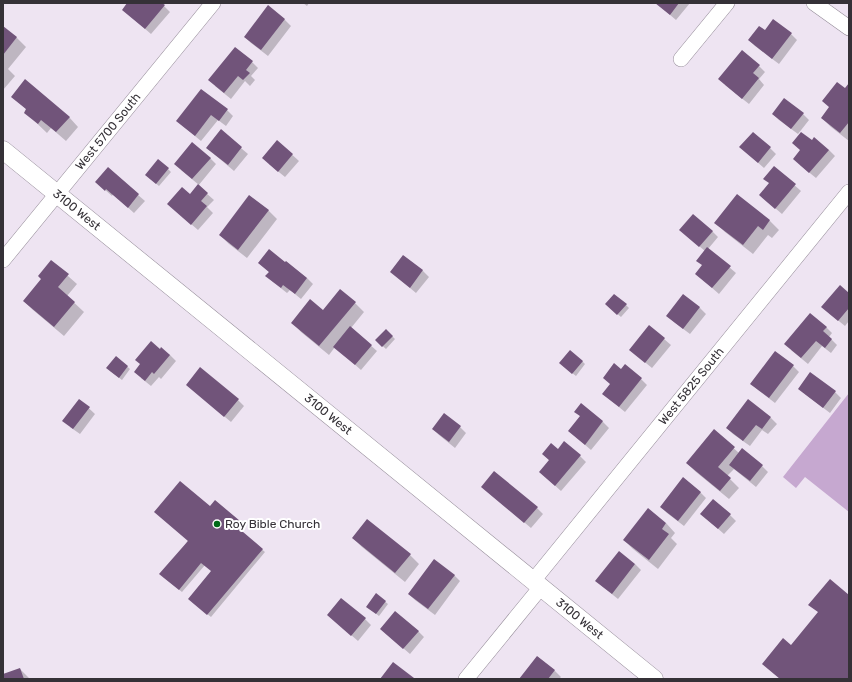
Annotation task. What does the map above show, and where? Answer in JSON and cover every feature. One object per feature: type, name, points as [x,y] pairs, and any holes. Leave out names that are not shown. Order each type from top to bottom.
[{"type":"street","name":"West 5700 South","points":[[3,260],[213,3]]},
{"type":"street","points":[[682,59],[727,3]]},
{"type":"street","points":[[814,3],[849,28]]},
{"type":"street","name":"3100 West","points":[[3,150],[654,679]]},
{"type":"street","name":"West 5825 South","points":[[466,679],[537,584],[849,192]]},
{"type":"shaded area","points":[[849,393],[849,512],[805,477],[796,488],[783,477]]},
{"type":"building","points":[[127,3],[162,3],[165,5],[145,29],[122,10]]},
{"type":"building","points":[[655,3],[679,3],[670,15]]},
{"type":"building","points":[[268,5],[285,19],[261,50],[244,37]]},
{"type":"building","points":[[773,19],[792,33],[772,59],[748,40],[759,26],[765,30]]},
{"type":"building","points":[[3,26],[17,37],[3,55]]},
{"type":"building","points":[[235,47],[253,61],[246,70],[250,73],[243,80],[238,76],[224,93],[208,80]]},
{"type":"building","points":[[742,50],[760,65],[753,73],[759,78],[742,99],[718,79]]},
{"type":"building","points":[[25,79],[70,117],[56,132],[41,120],[38,124],[24,113],[26,109],[11,97]]},
{"type":"building","points":[[837,82],[845,88],[849,83],[849,122],[840,133],[821,118],[829,107],[822,101]]},
{"type":"building","points":[[201,89],[228,109],[219,121],[211,115],[195,136],[176,121]]},
{"type":"building","points":[[784,98],[804,113],[791,129],[772,114]]},
{"type":"building","points":[[221,129],[242,147],[228,165],[206,148]]},
{"type":"building","points":[[753,132],[771,147],[758,163],[739,147]]},
{"type":"building","points":[[801,132],[812,140],[814,137],[829,150],[809,173],[793,159],[800,150],[792,143]]},
{"type":"building","points":[[277,140],[293,154],[278,172],[262,158]]},
{"type":"building","points":[[192,142],[211,158],[192,179],[174,164]]},
{"type":"building","points":[[158,159],[169,168],[156,184],[145,175]]},
{"type":"building","points":[[774,166],[796,184],[775,209],[759,195],[769,183],[763,179]]},
{"type":"building","points":[[108,167],[139,194],[128,208],[106,189],[105,191],[95,182]]},
{"type":"building","points":[[198,184],[208,193],[201,201],[207,206],[191,225],[167,204],[182,187],[190,194]]},
{"type":"building","points":[[737,194],[770,220],[763,230],[758,226],[743,245],[714,223]]},
{"type":"building","points":[[249,195],[269,210],[238,250],[219,235]]},
{"type":"building","points":[[693,214],[713,231],[699,247],[679,230]]},
{"type":"building","points":[[707,247],[731,266],[712,288],[695,274],[702,265],[696,261]]},
{"type":"building","points":[[269,249],[307,278],[295,294],[283,285],[281,288],[265,276],[269,272],[258,263]]},
{"type":"building","points":[[403,255],[423,270],[410,288],[390,272]]},
{"type":"building","points":[[51,260],[69,274],[58,287],[75,302],[54,327],[23,301],[41,279],[38,276]]},
{"type":"building","points":[[840,285],[849,293],[849,308],[838,321],[821,307]]},
{"type":"building","points":[[340,289],[356,302],[319,346],[291,323],[310,299],[323,310]]},
{"type":"building","points":[[614,294],[627,304],[617,315],[605,304]]},
{"type":"building","points":[[683,294],[700,307],[683,329],[666,316]]},
{"type":"building","points":[[810,313],[827,327],[823,331],[832,339],[825,348],[816,341],[801,358],[784,344]]},
{"type":"building","points":[[649,325],[665,338],[645,363],[629,350]]},
{"type":"building","points":[[350,326],[372,345],[355,365],[333,347]]},
{"type":"building","points":[[386,329],[393,336],[382,347],[375,340]]},
{"type":"building","points":[[151,341],[170,355],[154,374],[152,372],[145,381],[134,372],[140,364],[135,360]]},
{"type":"building","points":[[570,350],[583,361],[572,374],[559,363]]},
{"type":"building","points":[[775,351],[794,365],[769,398],[750,384]]},
{"type":"building","points":[[116,356],[128,366],[119,378],[106,368]]},
{"type":"building","points":[[614,363],[621,369],[625,364],[642,378],[619,407],[602,394],[610,384],[603,378]]},
{"type":"building","points":[[200,367],[239,399],[224,417],[186,385]]},
{"type":"building","points":[[810,372],[836,391],[823,408],[798,389]]},
{"type":"building","points":[[79,399],[90,407],[73,429],[62,421]]},
{"type":"building","points":[[748,399],[771,417],[762,429],[756,425],[743,441],[726,428]]},
{"type":"building","points":[[581,403],[603,421],[585,445],[568,431],[580,416],[574,412]]},
{"type":"building","points":[[444,413],[461,426],[449,442],[432,429]]},
{"type":"building","points":[[714,429],[735,447],[718,467],[731,478],[720,491],[686,463]]},
{"type":"building","points":[[564,441],[581,455],[555,486],[539,472],[549,460],[542,454],[551,443],[558,449]]},
{"type":"building","points":[[742,448],[763,465],[750,481],[729,465]]},
{"type":"building","points":[[494,471],[538,507],[524,523],[481,487]]},
{"type":"building","points":[[683,477],[701,492],[678,521],[660,507]]},
{"type":"building","points":[[180,481],[210,506],[215,500],[240,521],[236,526],[263,549],[207,615],[188,599],[211,571],[201,563],[179,590],[159,574],[188,541],[154,512]]},
{"type":"building","points":[[713,499],[731,514],[718,529],[700,514]]},
{"type":"building","points":[[648,508],[666,523],[662,529],[669,534],[649,560],[623,540]]},
{"type":"building","points":[[367,519],[411,554],[395,573],[352,538]]},
{"type":"building","points":[[619,551],[635,564],[612,594],[595,581]]},
{"type":"building","points":[[434,559],[455,575],[428,609],[408,594]]},
{"type":"building","points":[[830,579],[849,595],[849,679],[780,679],[762,664],[783,638],[791,645],[818,612],[808,605]]},
{"type":"building","points":[[376,593],[386,601],[376,614],[366,607]]},
{"type":"building","points":[[341,598],[366,618],[351,636],[327,615]]},
{"type":"building","points":[[395,611],[419,631],[403,649],[380,629]]},
{"type":"building","points":[[537,656],[555,670],[548,679],[519,679]]},
{"type":"building","points":[[393,662],[414,678],[380,679]]},
{"type":"building","points":[[20,668],[24,679],[3,679],[3,674]]},
{"type":"place","name":"Roy Bible Church","points":[[217,524]]}]
